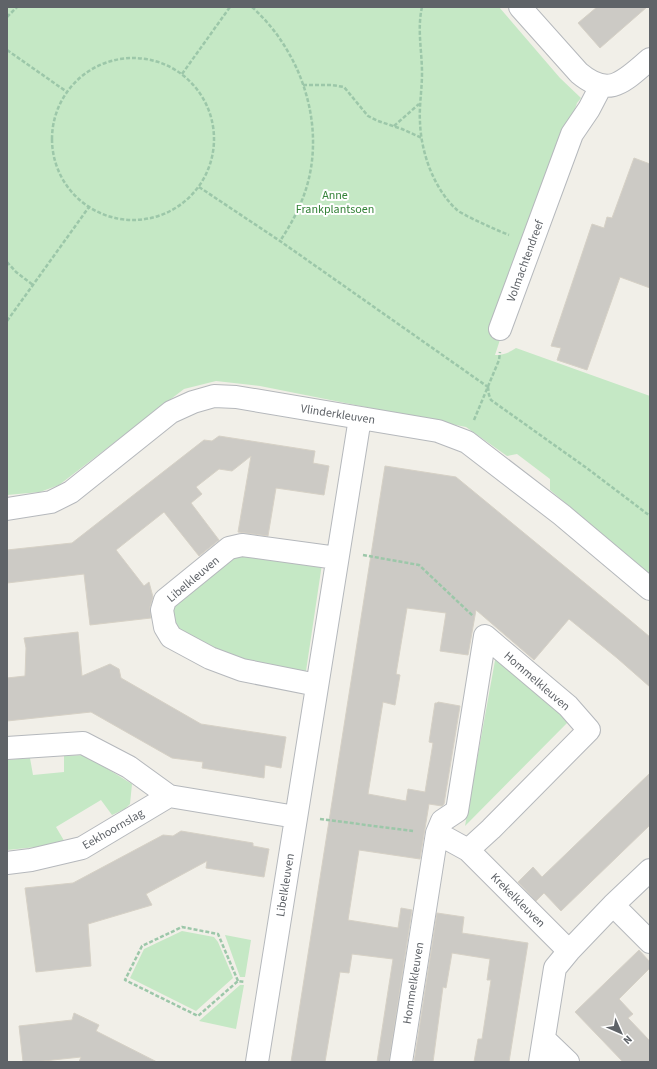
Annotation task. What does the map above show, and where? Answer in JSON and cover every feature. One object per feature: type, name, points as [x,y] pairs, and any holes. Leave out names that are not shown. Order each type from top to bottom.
[{"type":"street","points":[[520,7],[579,73],[589,81],[601,86],[622,83],[650,59]]},
{"type":"street","name":"Volmachtendreef","points":[[500,329],[572,134],[589,109],[601,86]]},
{"type":"street","name":"Vlinderkleuven","points":[[7,509],[51,502],[71,492],[171,412],[193,402],[214,396],[236,397],[438,431],[467,442],[562,515],[650,589]]},
{"type":"street","name":"Libelkleuven","points":[[257,1062],[360,418]]},
{"type":"street","name":"Libelkleuven","points":[[317,685],[242,670],[210,658],[171,638],[165,628],[162,610],[165,600],[229,548],[242,545],[338,554]]},
{"type":"street","name":"Hommelkleuven","points":[[401,1062],[437,834],[442,821],[457,811],[485,636]]},
{"type":"street","name":"Hommelkleuven","points":[[468,850],[491,829],[589,730],[568,706],[485,636]]},
{"type":"street","points":[[7,748],[83,742],[129,767],[170,796],[296,817]]},
{"type":"street","name":"Eekhoornslag","points":[[7,863],[31,860],[82,848],[170,796]]},
{"type":"street","points":[[437,834],[468,850]]},
{"type":"street","name":"Krekelkleuven","points":[[468,850],[569,950]]},
{"type":"street","points":[[540,1062],[555,968],[569,950],[650,870]]},
{"type":"street","points":[[613,905],[650,942]]},
{"type":"street","points":[[544,1039],[568,1062]]},
{"type":"path","points":[[7,17],[17,7]]},
{"type":"path","points":[[182,74],[230,7]]},
{"type":"path","points":[[252,7],[266,20],[278,35],[295,65],[309,104],[312,122],[312,159],[305,191],[300,204],[280,241]]},
{"type":"path","points":[[422,7],[420,15],[419,38],[422,65],[420,104],[422,138],[429,166],[437,184],[457,210],[486,226],[532,243]]},
{"type":"path","points":[[7,50],[67,92]]},
{"type":"path","points":[[130,58],[152,60],[168,66],[182,74],[195,86],[202,96],[212,118],[215,136],[213,154],[208,171],[199,187],[185,202],[166,213],[146,220],[125,221],[105,216],[89,207],[70,191],[59,172],[52,150],[53,127],[59,106],[67,92],[88,72],[108,62],[130,58]]},
{"type":"path","points":[[303,85],[332,85],[344,87],[368,116],[422,138]]},
{"type":"path","points":[[394,126],[420,104]]},
{"type":"path","points":[[199,187],[280,241],[488,387],[491,400],[588,469],[650,516]]},
{"type":"path","points":[[7,321],[89,207]]},
{"type":"path","points":[[7,262],[16,272],[33,286]]},
{"type":"path","points":[[467,442],[471,427],[499,360],[500,329]]},
{"type":"path","points":[[338,554],[419,565],[479,622],[485,636]]},
{"type":"path","points":[[296,817],[437,834]]},
{"type":"path","points":[[238,981],[218,934],[182,927],[142,946],[125,980],[198,1016],[238,981],[270,984]]},
{"type":"green space","name":"Anne Frankplantsoen","points":[[7,7],[499,7],[560,78],[581,98],[577,103],[495,355],[501,355],[516,348],[650,396],[650,574],[550,490],[550,479],[517,454],[507,456],[466,427],[260,386],[216,381],[184,389],[59,485],[40,492],[7,495]]},
{"type":"green space","points":[[244,554],[322,564],[306,671],[236,660],[175,627],[172,610],[175,602],[228,560]]},
{"type":"green space","points":[[496,655],[569,721],[465,826]]},
{"type":"green space","points":[[85,755],[132,784],[130,804],[125,809],[112,815],[101,800],[56,827],[66,844],[7,850],[7,760],[30,758],[33,775],[64,772],[64,756]]},
{"type":"green space","points":[[182,931],[214,937],[218,942],[233,978],[196,1011],[130,978],[144,949]]},
{"type":"green space","points":[[225,935],[251,940],[245,977],[240,977]]},
{"type":"green space","points":[[240,985],[244,985],[236,1029],[199,1021]]},
{"type":"building","points":[[597,7],[647,7],[600,48],[578,23]]},
{"type":"building","points":[[634,158],[650,164],[650,288],[620,277],[587,370],[557,360],[561,348],[551,346],[592,224],[604,228],[607,217],[612,218]]},
{"type":"building","points":[[219,436],[315,451],[313,463],[329,466],[324,495],[276,488],[268,536],[238,532],[251,456],[232,471],[219,469],[196,487],[202,494],[191,503],[219,540],[199,556],[164,512],[116,550],[144,586],[149,582],[153,597],[150,607],[151,618],[90,625],[84,574],[7,583],[7,550],[72,543],[204,440],[212,441]]},
{"type":"building","points":[[385,466],[456,477],[625,616],[650,637],[650,687],[569,619],[534,660],[476,610],[468,655],[440,651],[446,613],[407,608],[396,674],[400,675],[395,705],[383,702],[368,794],[406,801],[408,789],[425,792],[433,743],[429,742],[435,703],[438,702],[460,706],[444,804],[442,806],[429,804],[420,859],[359,850],[348,920],[398,928],[401,908],[412,910],[389,1062],[377,1062],[393,959],[352,954],[349,973],[340,972],[325,1062],[291,1062]]},
{"type":"building","points":[[78,632],[82,676],[110,664],[119,669],[121,678],[201,724],[286,737],[281,768],[265,765],[264,778],[202,768],[203,762],[172,758],[91,712],[7,721],[7,678],[25,676],[26,648],[24,638]]},
{"type":"building","points":[[650,773],[650,825],[561,911],[544,893],[536,901],[518,882],[533,867],[542,877]]},
{"type":"building","points":[[181,831],[253,843],[253,846],[269,849],[264,877],[206,868],[207,861],[146,894],[152,905],[88,924],[91,966],[36,972],[25,888],[73,883],[163,835],[173,836]]},
{"type":"building","points":[[437,913],[464,917],[462,933],[528,943],[509,1062],[474,1062],[478,1039],[482,1039],[491,980],[487,980],[490,959],[452,953],[446,988],[443,987],[433,1062],[414,1062]]},
{"type":"building","points":[[639,950],[650,962],[650,968],[619,999],[633,1014],[628,1018],[650,1041],[650,1062],[623,1062],[575,1012]]},
{"type":"building","points":[[74,1013],[99,1025],[96,1031],[157,1062],[79,1062],[81,1057],[23,1062],[19,1026],[72,1020]]}]
